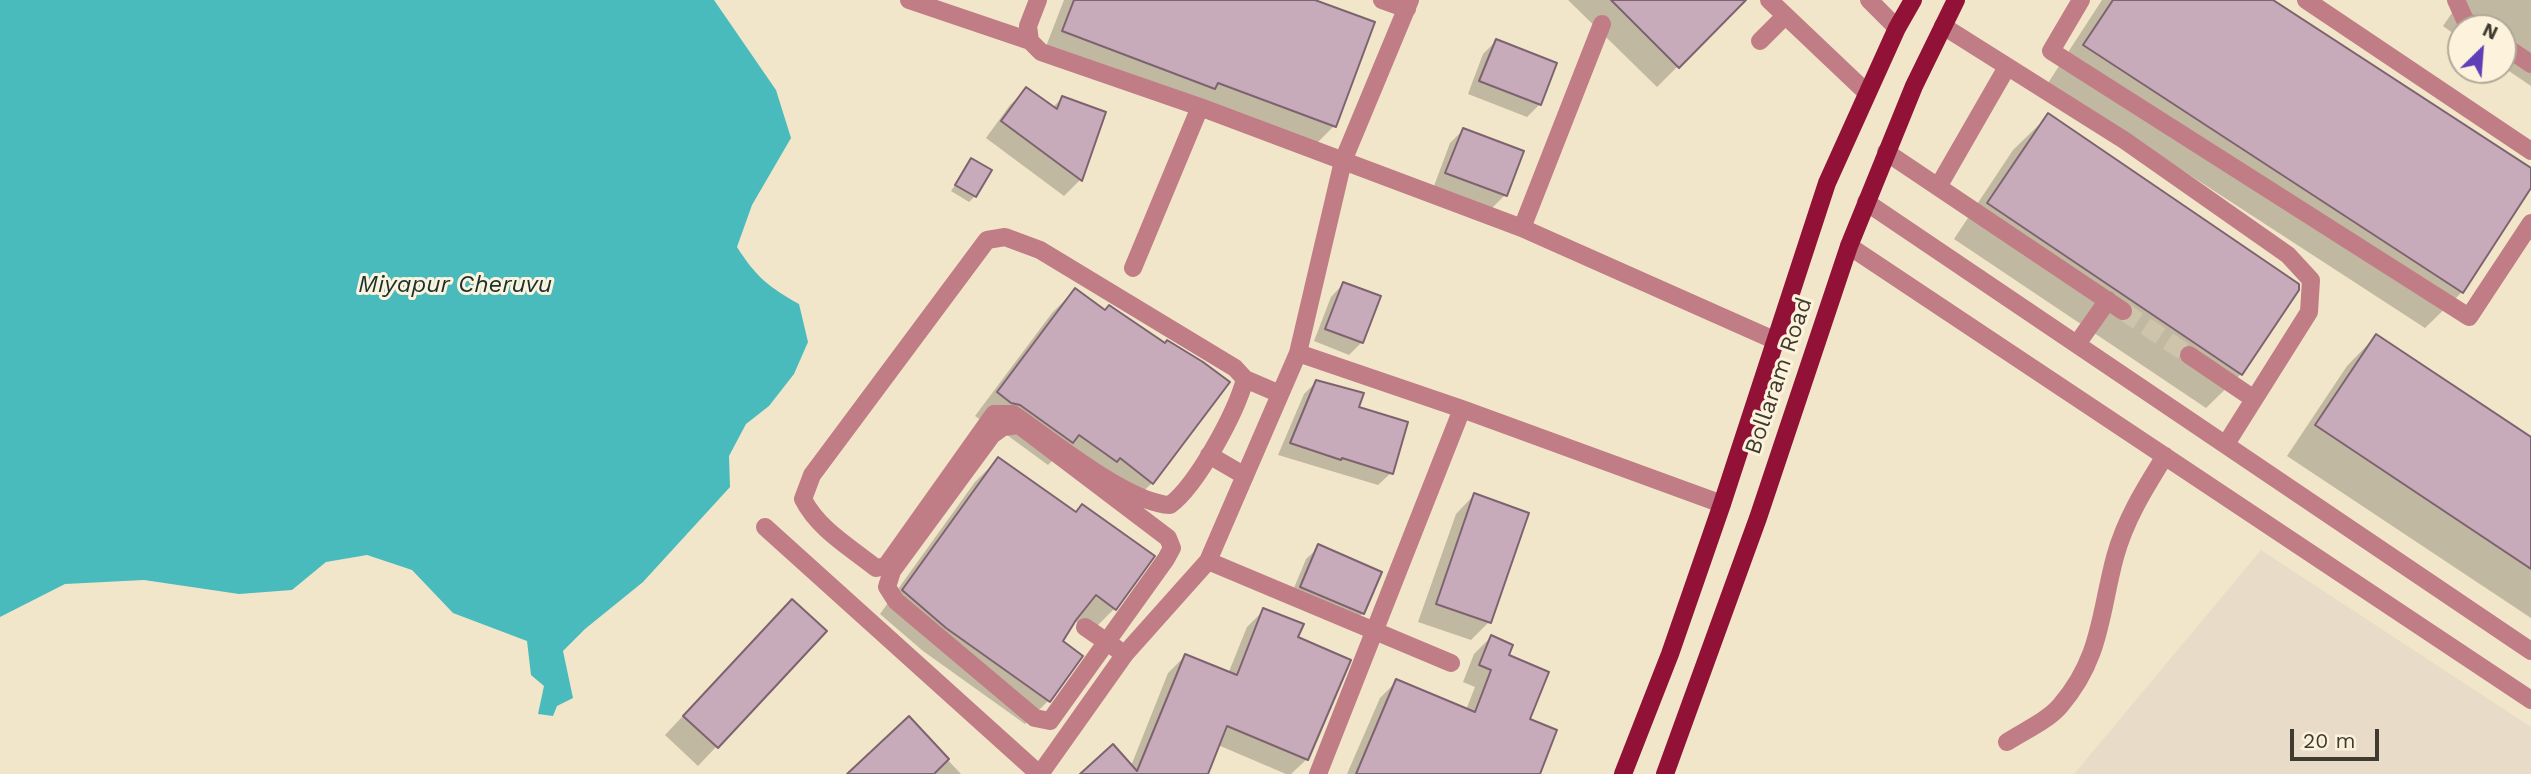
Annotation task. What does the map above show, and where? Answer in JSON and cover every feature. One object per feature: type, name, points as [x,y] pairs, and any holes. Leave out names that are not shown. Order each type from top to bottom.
[{"type":"main road","name":"Bollaram Road","points":[[1623,774],[1670,653],[1722,504],[1827,183],[1897,27],[1913,0]]},
{"type":"main road","name":"Bollaram Road","points":[[1665,774],[1758,518],[1849,246],[1914,86],[1956,0]]},
{"type":"street","points":[[909,0],[1030,41],[1041,52],[1200,107],[1522,228],[1774,340]]},
{"type":"street","points":[[1030,41],[1028,26],[1038,0]]},
{"type":"street","points":[[765,527],[1039,774],[1125,654],[1209,561],[1298,353],[1343,161],[1408,4],[1382,0]]},
{"type":"street","points":[[1769,0],[1867,93]]},
{"type":"street","points":[[1869,0],[1897,27]]},
{"type":"street","points":[[2081,0],[2051,51],[2469,317],[2531,223]]},
{"type":"street","points":[[2306,0],[2531,151]]},
{"type":"street","points":[[1760,41],[1785,16]]},
{"type":"street","points":[[1522,228],[1602,24]]},
{"type":"street","points":[[1943,26],[2135,147],[2288,255],[2311,280],[2309,312],[2226,444]]},
{"type":"street","points":[[1938,187],[2007,66]]},
{"type":"street","points":[[1133,268],[1200,107]]},
{"type":"street","points":[[1886,152],[2123,311]]},
{"type":"street","points":[[1866,202],[2531,651]]},
{"type":"street","points":[[1245,380],[1240,399],[1209,456],[1170,505],[1120,488],[1013,414],[994,414],[886,566],[876,568],[822,526],[803,499],[813,475],[987,240],[1004,237],[1040,250],[1235,368],[1245,380],[1280,394]]},
{"type":"street","points":[[1849,246],[2531,700]]},
{"type":"street","points":[[2077,344],[2108,300]]},
{"type":"street","points":[[1298,353],[1462,408],[1722,504]]},
{"type":"street","points":[[2189,355],[2254,399]]},
{"type":"street","points":[[1318,774],[1462,408]]},
{"type":"street","points":[[1019,425],[1168,538],[1172,548],[1166,559],[1108,642],[1050,721],[1035,718],[897,601],[887,587],[892,571],[992,435],[1003,427],[1019,425]]},
{"type":"street","points":[[1209,456],[1245,475]]},
{"type":"street","points":[[2007,742],[2059,708],[2085,673],[2097,638],[2115,555],[2137,501],[2165,456]]},
{"type":"street","points":[[1209,561],[1451,663]]},
{"type":"street","points":[[1086,627],[1125,654]]},
{"type":"shaded area","points":[[2261,550],[2531,727],[2531,774],[2074,774]]},
{"type":"water","name":"Miyapur Cheruvu","points":[[0,0],[714,0],[776,90],[791,138],[752,205],[737,247],[764,280],[799,304],[808,342],[794,374],[769,406],[746,424],[729,456],[730,487],[643,582],[585,629],[563,651],[573,698],[557,706],[553,716],[538,714],[544,686],[531,675],[527,641],[453,613],[412,570],[367,555],[326,562],[292,590],[239,594],[144,580],[65,584],[0,617]]},
{"type":"building","points":[[1074,0],[1315,0],[1375,22],[1336,127],[1218,83],[1215,89],[1062,31]]},
{"type":"building","points":[[1611,0],[1746,0],[1679,68]]},
{"type":"building","points":[[2113,0],[2273,0],[2531,168],[2531,188],[2463,293],[2083,45]]},
{"type":"building","points":[[1496,39],[1557,63],[1541,105],[1479,81]]},
{"type":"building","points":[[1026,87],[1057,109],[1062,96],[1106,112],[1082,181],[1001,121]]},
{"type":"building","points":[[2048,113],[2299,284],[2299,290],[2242,375],[1987,203]]},
{"type":"building","points":[[1463,128],[1524,151],[1507,196],[1445,173]]},
{"type":"building","points":[[971,158],[992,170],[976,197],[955,185]]},
{"type":"building","points":[[1343,282],[1381,296],[1363,343],[1325,329]]},
{"type":"building","points":[[1075,288],[1105,310],[1109,305],[1165,343],[1167,340],[1203,362],[1230,382],[1153,484],[1120,458],[1117,462],[1079,435],[1073,443],[997,392]]},
{"type":"building","points":[[2376,334],[2531,437],[2531,569],[2315,425]]},
{"type":"building","points":[[1316,380],[1364,393],[1359,407],[1408,422],[1393,474],[1290,443]]},
{"type":"building","points":[[998,457],[1076,512],[1082,504],[1155,556],[1116,610],[1096,595],[1076,620],[1063,641],[1083,656],[1050,702],[946,628],[902,590]]},
{"type":"building","points":[[1474,493],[1529,513],[1491,623],[1436,604]]},
{"type":"building","points":[[1318,544],[1382,572],[1364,614],[1300,587]]},
{"type":"building","points":[[792,599],[827,631],[718,748],[683,716]]},
{"type":"building","points":[[1263,608],[1304,624],[1298,637],[1351,660],[1308,760],[1227,726],[1208,774],[1080,774],[1113,744],[1137,771],[1185,654],[1237,675]]},
{"type":"building","points":[[1491,635],[1513,645],[1509,655],[1549,672],[1530,719],[1557,730],[1540,774],[1356,774],[1396,679],[1475,712],[1491,670],[1479,665]]},
{"type":"building","points":[[909,716],[949,759],[934,774],[847,774]]},
{"type":"tunnel","points":[[2123,311],[2189,355]]}]
